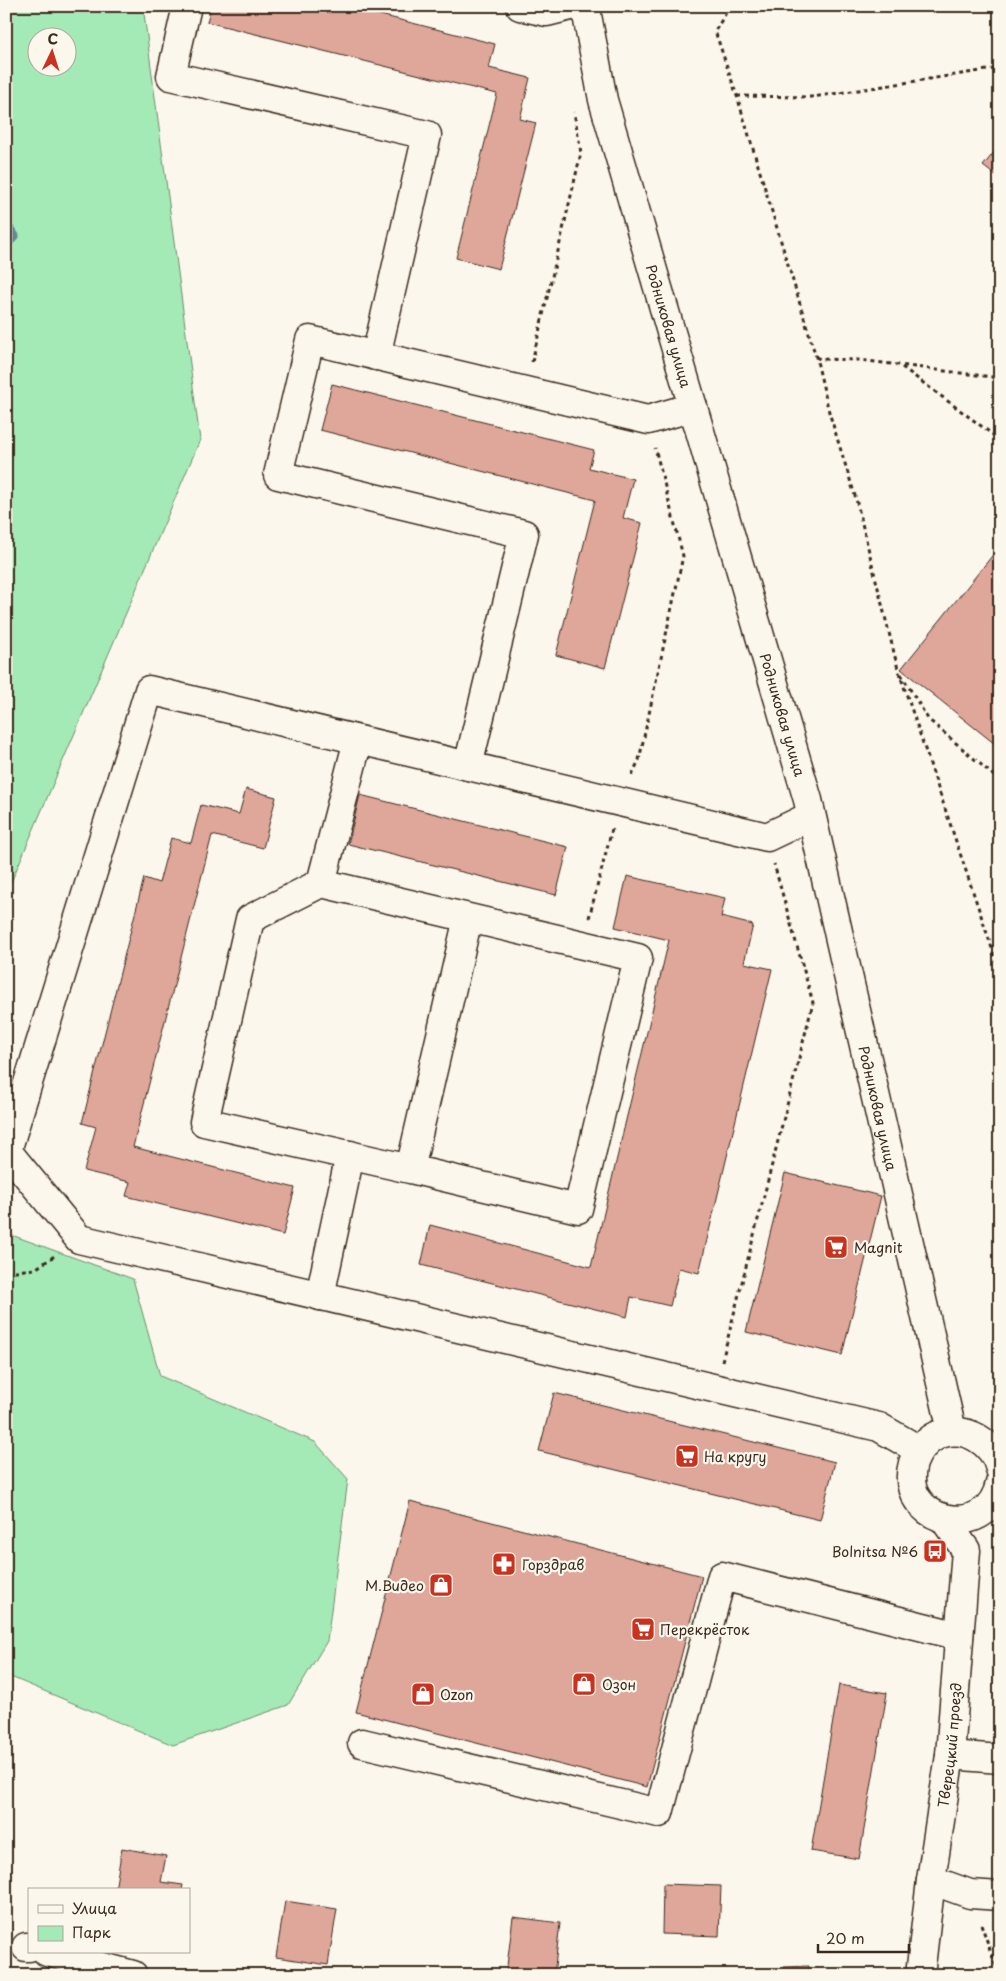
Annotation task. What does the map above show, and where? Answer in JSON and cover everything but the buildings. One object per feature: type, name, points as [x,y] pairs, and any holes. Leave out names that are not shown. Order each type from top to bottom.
[{"type":"street","points":[[188,6],[171,76],[427,135],[376,356]]},
{"type":"street","points":[[520,6],[547,12],[571,6]]},
{"type":"street","name":"Родниковая улица","points":[[588,6],[603,100],[811,816],[952,1431]]},
{"type":"street","points":[[468,766],[524,534],[278,475],[310,340],[648,420],[693,407]]},
{"type":"street","points":[[811,816],[767,837],[149,690],[7,1151],[79,1239],[880,1427],[919,1450]]},
{"type":"street","points":[[321,883],[358,740]]},
{"type":"street","points":[[321,883],[638,958],[578,1209],[204,1122],[250,919],[321,883]]},
{"type":"street","points":[[410,1169],[468,918]]},
{"type":"street","points":[[320,1296],[350,1155]]},
{"type":"street","points":[[952,1431],[975,1436],[987,1444],[999,1473],[990,1513],[960,1520],[944,1519],[924,1507],[915,1495],[912,1472],[919,1450],[937,1435],[952,1431]]},
{"type":"street","name":"Тверецкий проезд","points":[[920,1975],[950,1755],[966,1550],[944,1519]]},
{"type":"street","points":[[362,1743],[659,1813],[722,1576],[959,1636]]},
{"type":"street","points":[[950,1755],[1000,1759]]},
{"type":"street","points":[[932,1880],[970,1894],[1000,1896]]},
{"type":"street","points":[[53,1954],[133,1975]]},
{"type":"path","points":[[730,6],[715,31],[737,96],[816,357],[829,412],[856,499],[898,669],[1000,972]]},
{"type":"path","points":[[737,96],[813,97],[1000,68]]},
{"type":"path","points":[[525,391],[581,153],[572,105]]},
{"type":"path","points":[[816,357],[820,359],[860,360],[1000,378]]},
{"type":"path","points":[[902,366],[1000,440]]},
{"type":"path","points":[[582,945],[619,802],[639,760],[683,556],[648,420]]},
{"type":"path","points":[[898,669],[928,719],[1000,781]]},
{"type":"path","points":[[715,1388],[813,1003],[767,837]]},
{"type":"path","points":[[6,1272],[35,1269],[79,1239]]},
{"type":"path","points":[[997,1548],[1000,1543]]},
{"type":"path","points":[[970,1894],[999,1975]]},
{"type":"green space","points":[[6,6],[143,6],[200,440],[6,894]]},
{"type":"green space","points":[[6,1233],[133,1279],[160,1376],[315,1442],[348,1479],[327,1641],[288,1705],[173,1745],[6,1675]]},
{"type":"waterway","points":[[6,224],[15,236],[6,245]]},
{"type":"place","name":"Magnit","points":[[836,1247]]},
{"type":"place","name":"На кругу","points":[[687,1456]]},
{"type":"place","name":"Bolnitsa №6","points":[[935,1551]]},
{"type":"place","name":"Горздрав","points":[[504,1564]]},
{"type":"place","name":"М.Видео","points":[[441,1585]]},
{"type":"place","name":"Перекрёсток","points":[[643,1629]]},
{"type":"place","name":"Озон","points":[[584,1684]]},
{"type":"place","name":"Ozon","points":[[423,1694]]}]
